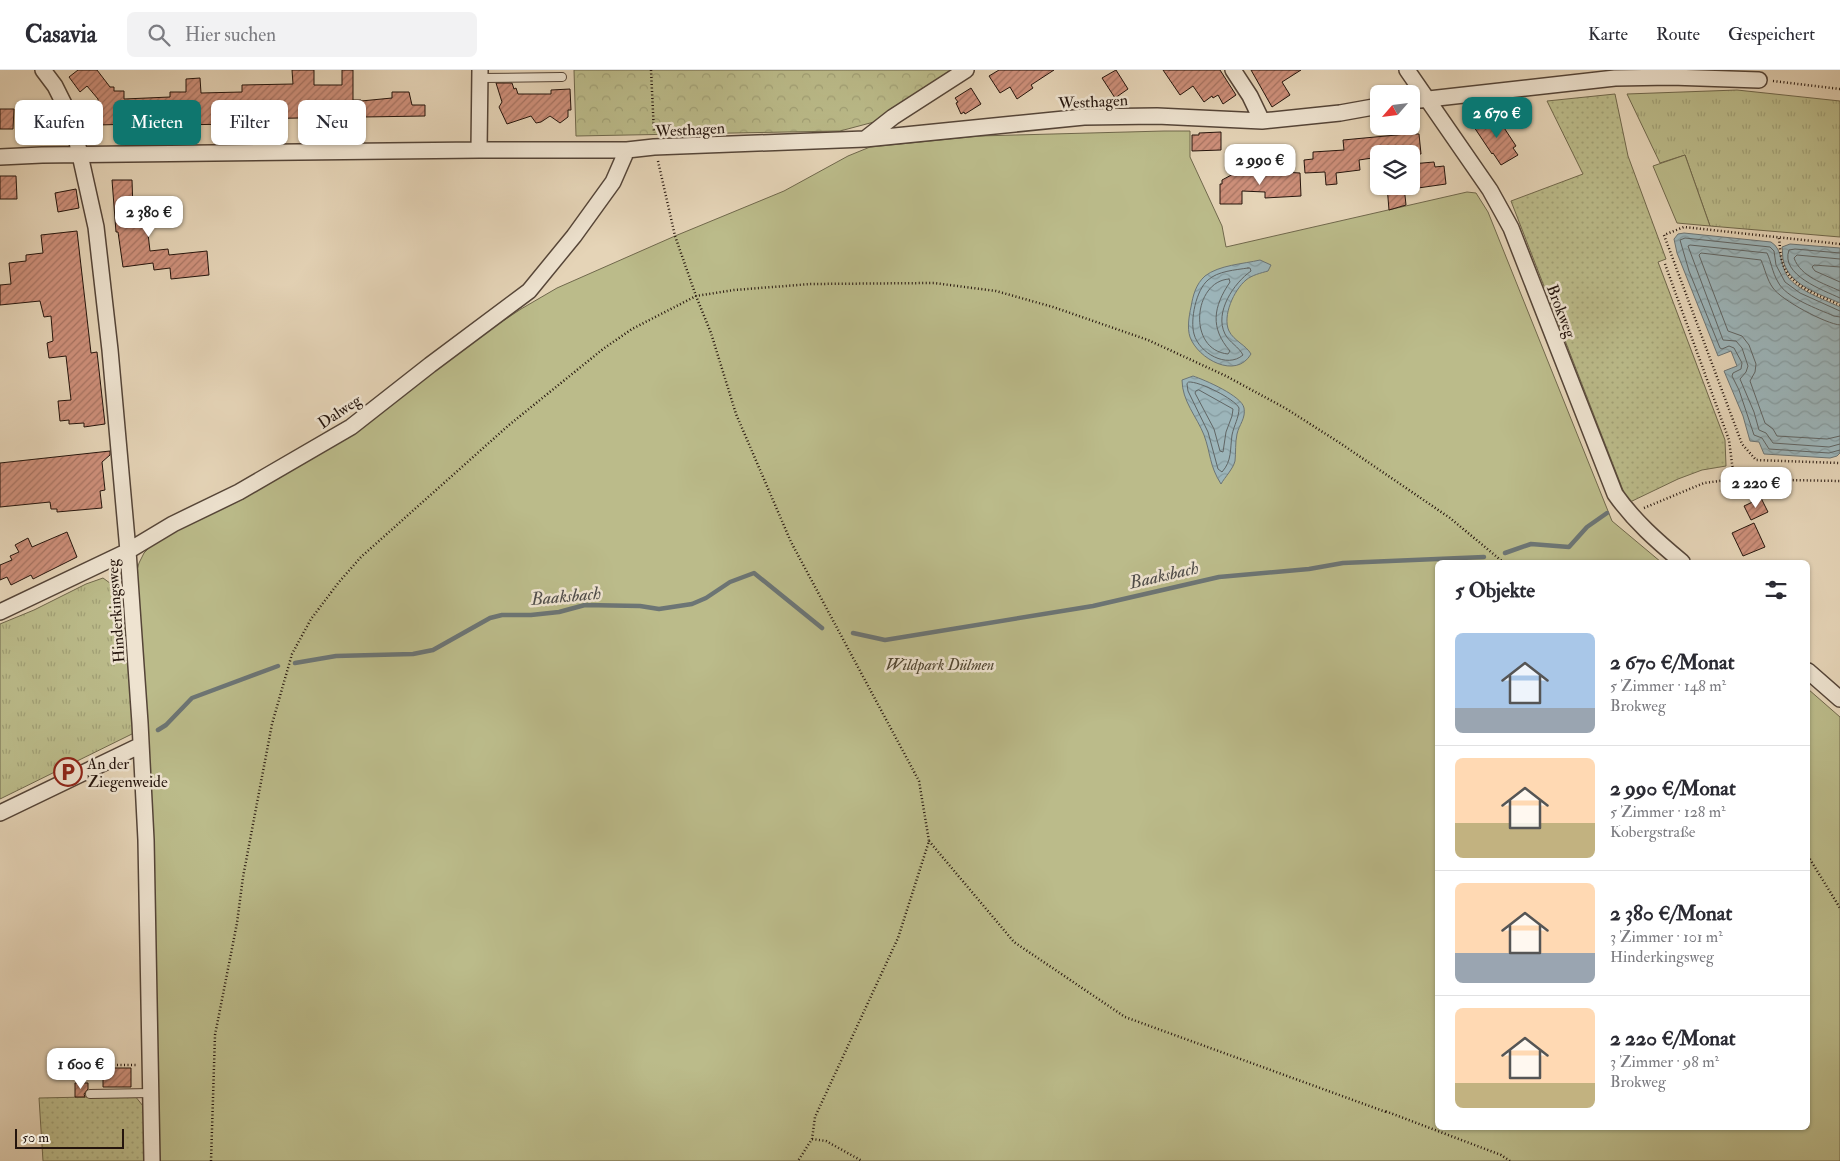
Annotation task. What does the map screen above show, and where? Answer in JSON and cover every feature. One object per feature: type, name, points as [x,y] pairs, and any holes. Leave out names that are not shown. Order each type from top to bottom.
[{"type":"street","name":"Hinderkingsweg","points":[[44,70],[55,86],[72,120],[96,227],[110,350],[128,551],[146,840],[152,1161]]},
{"type":"street","points":[[865,139],[893,117],[966,70]]},
{"type":"street","points":[[1233,70],[1250,96],[1262,121]]},
{"type":"street","name":"Brokweg","points":[[1407,70],[1413,85]]},
{"type":"street","points":[[479,150],[480,74]]},
{"type":"street","points":[[1420,100],[1614,74],[1759,80]]},
{"type":"street","name":"Brokweg","points":[[1420,101],[1490,190],[1511,228],[1615,494],[1629,514],[1645,531],[1680,560]]},
{"type":"street","name":"Westhagen","points":[[0,157],[479,150],[627,150],[654,147],[865,139],[1084,117],[1157,116],[1262,121],[1340,113],[1370,108]]},
{"type":"street","name":"Dalweg","points":[[0,612],[128,551],[173,524],[239,492],[351,427],[430,365],[530,291],[574,236],[613,182],[627,150]]},
{"type":"street","points":[[1810,673],[1840,699]]},
{"type":"street","points":[[0,813],[141,745]]},
{"type":"lane","points":[[480,74],[562,77]]},
{"type":"lane","points":[[90,1094],[151,1093]]},
{"type":"path","points":[[652,70],[654,147],[675,236],[711,333],[736,414],[792,542],[919,781],[930,841],[898,938],[815,1117],[812,1139],[798,1161]]},
{"type":"path","points":[[1759,80],[1840,89]]},
{"type":"path","points":[[1840,244],[1684,227],[1664,235],[1742,444],[1756,460],[1840,463]]},
{"type":"path","points":[[1779,238],[1782,263],[1790,277],[1802,287],[1840,305]]},
{"type":"path","points":[[1665,264],[1729,440],[1734,479]]},
{"type":"path","points":[[211,1161],[215,1035],[237,923],[243,877],[272,724],[292,654],[311,619],[361,556],[509,425],[632,328],[696,296],[734,290],[811,284],[926,283],[996,291],[1053,307],[1148,340],[1226,376],[1285,408],[1450,518],[1501,560]]},
{"type":"path","points":[[1629,514],[1704,483],[1734,479],[1840,481]]},
{"type":"path","points":[[930,841],[1014,942],[1125,1018],[1435,1130]]},
{"type":"path","points":[[1810,859],[1840,908]]},
{"type":"path","points":[[103,1065],[140,1065]]},
{"type":"path","points":[[1435,1130],[1501,1155],[1510,1161]]},
{"type":"path","points":[[812,1139],[826,1141],[862,1161]]},
{"type":"green space","points":[[574,70],[956,70],[874,122],[840,131],[576,136]]},
{"type":"green space","points":[[1737,90],[1840,101],[1840,237],[1710,226],[1685,155],[1660,163],[1627,94]]},
{"type":"green space","points":[[1615,94],[1628,156],[1666,259],[1658,262],[1725,440],[1726,466],[1702,470],[1678,479],[1628,503],[1511,201],[1583,174],[1547,101]]},
{"type":"green space","name":"Wildpark Dülmen","points":[[1190,131],[1190,157],[1222,226],[1226,247],[1467,192],[1476,193],[1488,212],[1612,521],[1659,560],[1435,560],[1435,1130],[1810,1130],[1810,691],[1840,717],[1840,1161],[156,1161],[136,574],[144,553],[151,546],[189,521],[244,492],[521,309],[557,288],[784,191],[848,156],[870,147],[979,136]]},
{"type":"green space","points":[[1685,155],[1710,226],[1677,223],[1653,166]]},
{"type":"green space","points":[[103,578],[118,589],[120,599],[126,603],[136,732],[0,799],[0,624]]},
{"type":"green space","points":[[135,1096],[143,1106],[145,1161],[43,1161],[39,1098]]},
{"type":"water","points":[[1684,233],[1771,242],[1778,249],[1785,273],[1792,282],[1840,307],[1840,453],[1837,456],[1830,458],[1764,454],[1759,442],[1750,441],[1743,416],[1724,371],[1737,366],[1731,351],[1718,356],[1677,253],[1674,239],[1678,234]]},
{"type":"water","points":[[1790,244],[1840,248],[1840,303],[1807,288],[1793,278],[1784,263],[1782,247]]},
{"type":"water","points":[[1260,260],[1271,265],[1268,271],[1251,277],[1242,284],[1230,304],[1227,318],[1227,325],[1231,334],[1251,354],[1244,362],[1236,365],[1218,364],[1201,353],[1190,337],[1189,318],[1195,290],[1205,276],[1217,269]]},
{"type":"water","points":[[1193,376],[1237,398],[1244,408],[1244,415],[1236,437],[1235,461],[1221,484],[1212,465],[1204,435],[1184,395],[1182,380]]},
{"type":"building","points":[[78,70],[97,70],[110,87],[114,87],[114,91],[124,91],[124,99],[170,97],[170,92],[186,92],[186,79],[200,78],[201,93],[242,92],[242,85],[293,84],[292,70],[314,70],[314,85],[342,85],[342,70],[353,70],[353,100],[298,100],[298,118],[288,118],[288,100],[211,100],[211,124],[201,125],[201,100],[113,100],[113,125],[103,125],[103,100],[98,100],[87,86],[80,92],[69,77]]},
{"type":"building","points":[[999,70],[1054,70],[1031,85],[1033,88],[1017,99],[1010,87],[1000,93],[989,76]]},
{"type":"building","points":[[1116,70],[1128,89],[1115,98],[1102,78]]},
{"type":"building","points":[[1163,70],[1220,70],[1236,95],[1223,104],[1218,95],[1213,98],[1212,96],[1204,102],[1193,86],[1180,95]]},
{"type":"building","points":[[1251,70],[1301,70],[1282,82],[1290,95],[1272,107]]},
{"type":"building","points":[[496,83],[512,83],[518,94],[551,94],[551,90],[570,89],[571,110],[568,110],[568,117],[560,123],[550,116],[536,123],[531,116],[507,124],[499,107],[502,102]]},
{"type":"building","points":[[971,88],[981,104],[965,114],[964,112],[961,114],[955,98]]},
{"type":"building","points":[[392,92],[409,92],[412,105],[425,105],[425,116],[366,117],[366,101],[392,98]]},
{"type":"building","points":[[0,109],[14,109],[13,129],[0,129]]},
{"type":"building","points":[[1495,114],[1516,146],[1513,148],[1518,155],[1501,165],[1474,127]]},
{"type":"building","points":[[1221,132],[1221,150],[1192,151],[1192,135]]},
{"type":"building","points":[[1419,135],[1421,154],[1420,145],[1370,145],[1370,158],[1359,160],[1360,170],[1336,173],[1337,184],[1326,185],[1325,172],[1305,173],[1304,160],[1313,159],[1313,152],[1344,150],[1343,140]]},
{"type":"building","points":[[1434,162],[1435,167],[1444,166],[1446,184],[1420,188],[1420,163]]},
{"type":"building","points":[[1235,173],[1300,173],[1301,196],[1265,198],[1265,192],[1242,191],[1242,204],[1220,204],[1220,184],[1222,184],[1222,180]]},
{"type":"building","points":[[0,176],[16,176],[17,199],[0,199]]},
{"type":"building","points":[[112,180],[132,180],[133,210],[155,207],[157,224],[147,225],[150,251],[168,249],[169,255],[207,251],[209,275],[171,279],[170,268],[154,270],[153,263],[123,267],[118,232],[116,232]]},
{"type":"building","points":[[76,189],[79,208],[58,212],[55,193]]},
{"type":"building","points":[[1388,195],[1405,195],[1406,205],[1389,210]]},
{"type":"building","points":[[77,231],[91,353],[97,352],[105,424],[84,427],[84,423],[69,424],[69,420],[60,421],[58,401],[71,400],[66,356],[49,358],[47,343],[53,341],[51,316],[44,317],[40,301],[0,305],[0,285],[11,284],[9,263],[26,261],[26,255],[43,253],[41,235]]},
{"type":"building","points":[[110,451],[110,455],[102,462],[105,490],[100,491],[102,508],[57,512],[57,509],[51,509],[50,502],[0,507],[0,463]]},
{"type":"building","points":[[1761,498],[1768,512],[1751,520],[1744,506]]},
{"type":"building","points":[[1754,523],[1765,547],[1743,556],[1732,533]]},
{"type":"building","points":[[67,532],[77,557],[33,579],[31,575],[11,585],[7,577],[0,580],[0,565],[12,560],[10,556],[19,552],[15,545],[28,538],[32,547]]},
{"type":"building","points":[[103,1068],[131,1068],[131,1087],[103,1087]]},
{"type":"building","points":[[75,1083],[88,1083],[88,1089],[84,1094],[85,1097],[75,1097]]},
{"type":"waterway","name":"Baaksbach","points":[[1505,553],[1531,544],[1569,547],[1587,527],[1607,513]]},
{"type":"waterway","name":"Baaksbach","points":[[853,633],[885,640],[1093,606],[1219,577],[1309,569],[1343,563],[1484,557]]},
{"type":"waterway","name":"Baaksbach","points":[[295,663],[336,656],[413,654],[433,650],[490,618],[502,615],[531,615],[559,612],[585,605],[640,606],[659,609],[692,604],[706,598],[730,582],[754,573],[822,628]]},
{"type":"waterway","name":"Baaksbach","points":[[158,730],[166,725],[192,698],[278,666]]},
{"type":"place","name":"An der Ziegenweide","points":[[68,772]]}]
